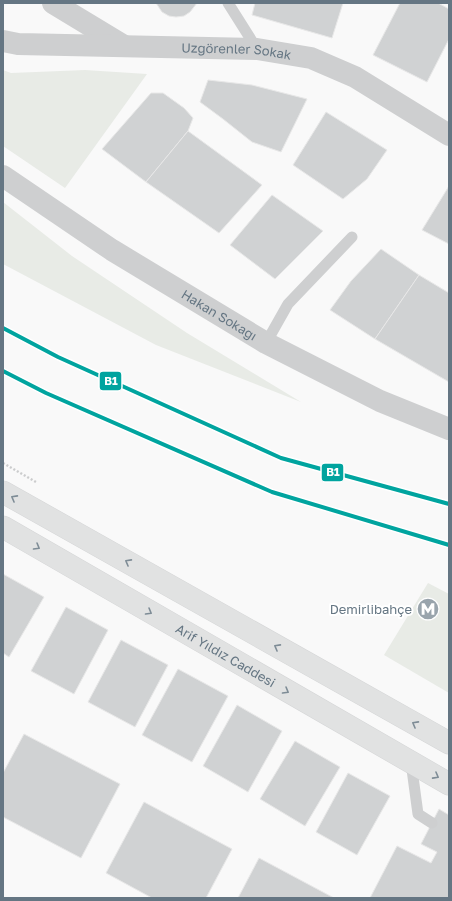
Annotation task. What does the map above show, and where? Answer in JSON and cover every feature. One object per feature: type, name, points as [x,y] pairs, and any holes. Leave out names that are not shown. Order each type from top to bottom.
[{"type":"main road","points":[[3,492],[449,743]]},
{"type":"main road","name":"Arif Yıldız Caddesi","points":[[3,527],[449,784]]},
{"type":"street","points":[[53,3],[125,47]]},
{"type":"street","name":"Uzgörenler Sokak","points":[[3,41],[18,44],[257,49],[311,58],[355,77],[449,135]]},
{"type":"street","name":"Hakan Sokağı","points":[[3,176],[112,250],[266,343],[380,401],[449,429]]},
{"type":"lane","points":[[228,3],[257,49]]},
{"type":"lane","points":[[266,343],[288,304],[352,237]]},
{"type":"lane","points":[[411,762],[418,814],[432,823]]},
{"type":"path","points":[[3,463],[36,482]]},
{"type":"shaded area","points":[[3,70],[11,73],[85,70],[147,74],[65,188],[3,146]]},
{"type":"shaded area","points":[[3,202],[72,256],[187,333],[301,402],[156,345],[3,264]]},
{"type":"shaded area","points":[[428,583],[449,594],[449,693],[384,655]]},
{"type":"building","points":[[156,3],[197,3],[190,12],[184,16],[176,17],[169,16],[162,12]]},
{"type":"building","points":[[255,3],[343,3],[332,38],[252,15]]},
{"type":"building","points":[[400,3],[438,3],[449,9],[449,39],[427,82],[373,55]]},
{"type":"building","points":[[208,80],[252,85],[307,99],[281,152],[252,142],[200,102]]},
{"type":"building","points":[[151,93],[163,93],[184,108],[193,118],[188,131],[146,182],[102,149]]},
{"type":"building","points":[[326,112],[387,150],[367,179],[343,199],[293,165]]},
{"type":"building","points":[[188,131],[262,185],[219,233],[146,182]]},
{"type":"building","points":[[449,186],[449,244],[422,230]]},
{"type":"building","points":[[272,195],[323,231],[275,279],[230,245]]},
{"type":"building","points":[[381,249],[419,275],[375,339],[330,310],[351,281]]},
{"type":"building","points":[[419,275],[449,293],[449,382],[375,339]]},
{"type":"building","points":[[3,574],[44,597],[9,657],[3,653]]},
{"type":"building","points":[[66,607],[108,630],[74,694],[31,671]]},
{"type":"building","points":[[121,640],[168,665],[135,727],[88,702]]},
{"type":"building","points":[[178,669],[228,696],[192,762],[142,735]]},
{"type":"building","points":[[237,705],[282,731],[248,792],[203,766]]},
{"type":"building","points":[[24,734],[120,784],[81,858],[3,817],[3,773]]},
{"type":"building","points":[[295,741],[340,767],[305,826],[260,799]]},
{"type":"building","points":[[348,773],[390,796],[357,855],[316,832]]},
{"type":"building","points":[[144,802],[232,849],[206,898],[152,898],[106,873]]},
{"type":"building","points":[[439,809],[449,815],[449,898],[370,898],[397,846],[431,863],[437,852],[421,844]]},
{"type":"building","points":[[259,858],[334,898],[238,898]]},
{"type":"transit line","name":"B1","points":[[3,328],[58,357],[281,458],[449,504]]},
{"type":"transit line","name":"B1","points":[[3,371],[46,393],[272,492],[449,545]]},
{"type":"place","name":"Demirlibahçe","points":[[428,609]]}]
